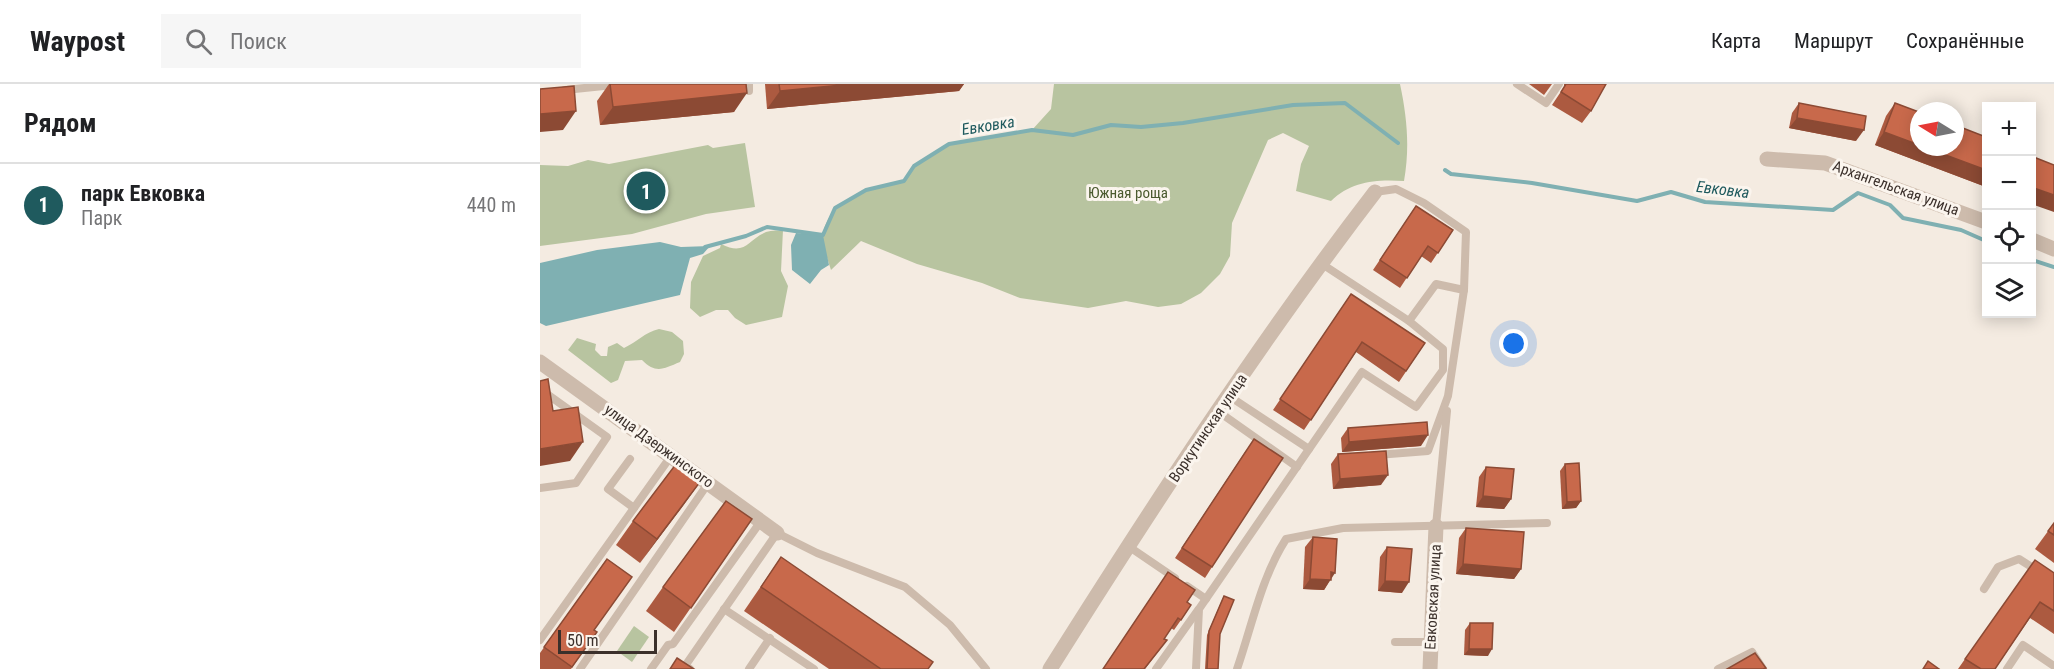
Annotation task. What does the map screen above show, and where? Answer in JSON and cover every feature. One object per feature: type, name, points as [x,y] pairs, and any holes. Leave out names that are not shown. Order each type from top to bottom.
[{"type":"street","name":"Архангельская улица","points":[[1767,159],[1825,162],[1982,221]]},
{"type":"street","name":"Воркутинская улица","points":[[1050,669],[1127,546],[1322,264],[1376,192]]},
{"type":"street","points":[[2036,242],[2054,249]]},
{"type":"street","name":"улица Дзержинского","points":[[540,362],[777,533]]},
{"type":"street","name":"Евковская улица","points":[[1430,669],[1436,526]]},
{"type":"lane","points":[[555,91],[623,84]]},
{"type":"lane","points":[[1517,84],[1546,103],[1559,84]]},
{"type":"lane","points":[[1376,192],[1396,189],[1424,203],[1466,232],[1464,290],[1448,396],[1436,526]]},
{"type":"lane","points":[[1322,264],[1409,321],[1443,349]]},
{"type":"lane","points":[[1409,321],[1436,284],[1464,290]]},
{"type":"lane","points":[[1443,349],[1457,346]]},
{"type":"lane","points":[[1156,669],[1362,372],[1416,407],[1443,370],[1443,349]]},
{"type":"lane","points":[[540,389],[607,437],[576,483],[540,488]]},
{"type":"lane","points":[[1230,396],[1309,449]]},
{"type":"lane","points":[[1364,456],[1428,451],[1448,396]]},
{"type":"lane","points":[[1219,412],[1297,467]]},
{"type":"lane","points":[[540,640],[671,456]]},
{"type":"lane","points":[[630,459],[608,489],[634,508]]},
{"type":"lane","points":[[580,669],[709,482]]},
{"type":"lane","points":[[651,669],[668,645],[673,644],[761,521]]},
{"type":"lane","points":[[1237,669],[1253,613],[1278,551],[1286,539],[1343,528],[1547,523]]},
{"type":"lane","points":[[690,669],[685,666],[777,533],[817,553],[905,587],[950,625],[986,669]]},
{"type":"lane","points":[[1127,546],[1206,599]]},
{"type":"lane","points":[[1984,589],[1998,567],[2019,559],[2054,581]]},
{"type":"lane","points":[[724,609],[813,669]]},
{"type":"lane","points":[[1196,669],[1199,609]]},
{"type":"lane","points":[[749,669],[770,638]]},
{"type":"lane","points":[[1395,642],[1431,642]]},
{"type":"lane","points":[[2007,669],[2023,645],[2054,666]]},
{"type":"lane","points":[[1718,669],[1752,652],[1763,669]]},
{"type":"green space","name":"Южная роща","points":[[1054,84],[1400,84],[1407,132],[1404,181],[1384,180],[1356,185],[1331,201],[1296,191],[1301,164],[1309,146],[1283,133],[1268,140],[1232,223],[1230,256],[1220,274],[1201,293],[1181,304],[1158,307],[1126,301],[1088,308],[1020,298],[982,283],[917,264],[861,241],[831,270],[823,233],[828,220],[844,202],[866,191],[904,181],[914,166],[949,144],[1032,130],[1051,109]]},
{"type":"green space","points":[[745,143],[755,207],[706,214],[632,234],[540,246],[540,165],[568,166],[588,160],[609,164],[708,145],[713,148]]},
{"type":"green space","points":[[783,230],[781,271],[788,286],[782,317],[746,325],[728,310],[716,310],[700,317],[690,308],[691,282],[703,256],[720,248],[721,244],[741,248],[766,232]]},
{"type":"green space","points":[[659,329],[672,332],[683,341],[684,354],[680,362],[656,369],[642,360],[625,361],[618,380],[611,383],[568,350],[577,338],[596,344],[595,350],[601,356],[607,356],[608,347],[617,343],[624,348],[649,332]]},
{"type":"green space","points":[[634,626],[649,637],[632,662],[617,651]]},
{"type":"water","points":[[796,233],[823,235],[829,265],[821,270],[810,284],[792,270],[791,245]]},
{"type":"water","points":[[660,242],[681,247],[710,246],[703,254],[690,258],[680,295],[546,326],[540,323],[540,263],[597,250]]},
{"type":"building","points":[[610,84],[746,84],[747,93],[613,107]]},
{"type":"building","points":[[779,84],[852,84],[780,91]]},
{"type":"building","points":[[1566,84],[1606,84],[1591,111],[1561,92]]},
{"type":"building","points":[[574,86],[576,111],[540,114],[540,89]]},
{"type":"building","points":[[1799,103],[1866,116],[1864,130],[1797,118]]},
{"type":"building","points":[[1895,103],[1910,109],[1910,142],[1884,132]]},
{"type":"building","points":[[1964,128],[1982,135],[1982,169],[1948,156],[1964,156]]},
{"type":"building","points":[[2036,158],[2054,165],[2054,195],[2036,189]]},
{"type":"building","points":[[1416,206],[1453,230],[1438,253],[1428,246],[1407,278],[1380,260]]},
{"type":"building","points":[[1351,294],[1425,343],[1406,371],[1362,342],[1311,420],[1280,399]]},
{"type":"building","points":[[548,379],[553,411],[578,407],[583,442],[540,449],[540,381]]},
{"type":"building","points":[[1427,422],[1428,435],[1349,442],[1348,428]]},
{"type":"building","points":[[1254,439],[1283,458],[1212,567],[1182,548]]},
{"type":"building","points":[[1386,451],[1388,475],[1340,479],[1338,454]]},
{"type":"building","points":[[1579,463],[1581,501],[1567,502],[1565,464]]},
{"type":"building","points":[[676,464],[700,482],[657,539],[633,521]]},
{"type":"building","points":[[1486,467],[1514,469],[1511,499],[1483,496]]},
{"type":"building","points":[[726,501],[752,519],[691,608],[663,587]]},
{"type":"building","points":[[2054,523],[2054,535],[2048,531]]},
{"type":"building","points":[[1466,528],[1524,532],[1521,569],[1463,564]]},
{"type":"building","points":[[1313,537],[1337,539],[1335,573],[1331,572],[1331,580],[1310,579]]},
{"type":"building","points":[[1387,547],[1412,549],[1409,582],[1385,581]]},
{"type":"building","points":[[781,557],[933,662],[928,669],[881,669],[761,587]]},
{"type":"building","points":[[607,559],[632,577],[594,630],[597,632],[572,667],[544,647]]},
{"type":"building","points":[[2035,560],[2054,573],[2054,611],[2040,602],[1995,669],[1981,669],[1965,659]]},
{"type":"building","points":[[1168,572],[1195,590],[1187,602],[1191,605],[1181,620],[1178,618],[1164,639],[1167,640],[1144,669],[1103,669]]},
{"type":"building","points":[[1224,596],[1234,600],[1220,634],[1218,669],[1207,669],[1209,631]]},
{"type":"building","points":[[1470,623],[1493,623],[1492,649],[1469,649]]},
{"type":"building","points":[[1755,653],[1766,668],[1727,669]]},
{"type":"building","points":[[677,658],[694,669],[670,669]]},
{"type":"building","points":[[1928,661],[1939,669],[1923,669]]},
{"type":"waterway","name":"Евковка","points":[[705,247],[746,236],[767,227],[823,235],[835,208],[866,190],[904,181],[914,166],[949,144],[1032,130],[1073,135],[1111,125],[1141,127],[1183,123],[1293,105],[1345,103],[1398,143]]},
{"type":"waterway","name":"Евковка","points":[[1445,170],[1451,174],[1532,183],[1637,201],[1671,192],[1705,202],[1833,210],[1858,193],[1890,205],[1903,218],[1961,230],[1982,239]]},
{"type":"waterway","name":"Евковка","points":[[2036,261],[2054,267]]},
{"type":"place","name":"парк Евковка","points":[[646,191]]}]
